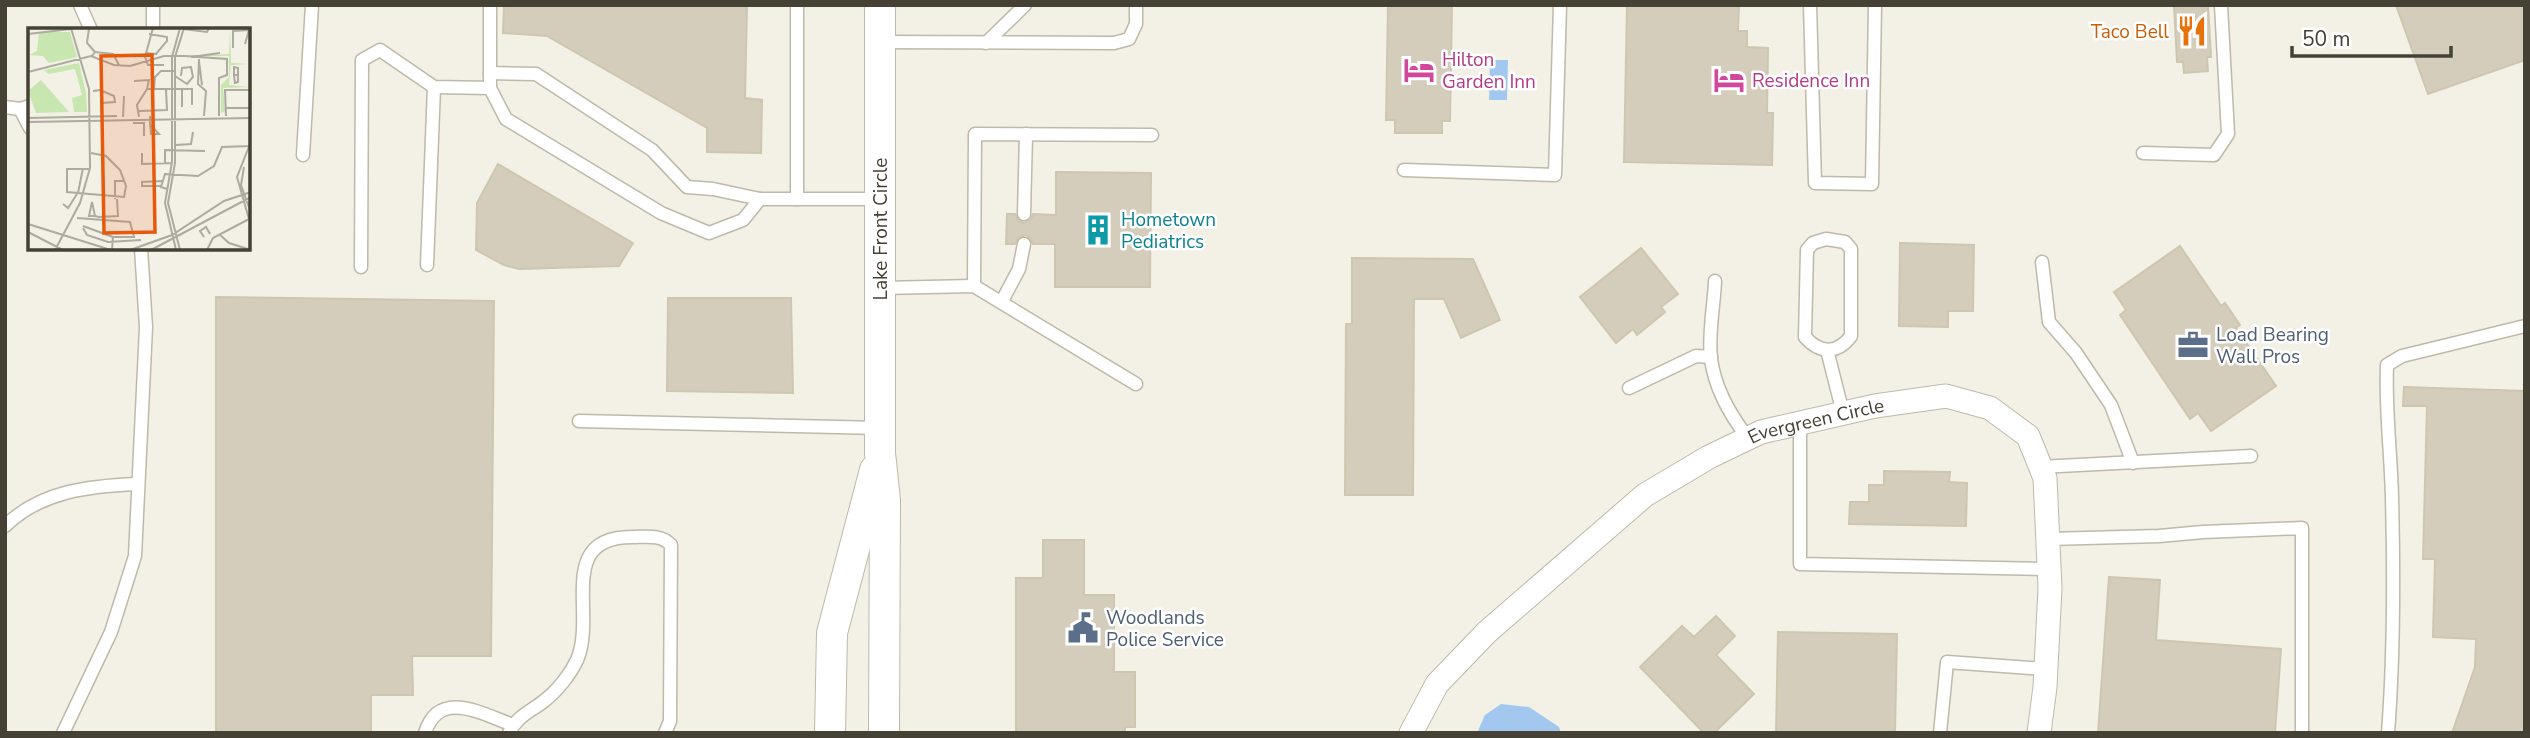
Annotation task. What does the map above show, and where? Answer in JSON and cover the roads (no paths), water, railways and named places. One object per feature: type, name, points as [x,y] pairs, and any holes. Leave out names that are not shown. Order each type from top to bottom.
[{"type":"street","name":"Lake Front Circle","points":[[880,5],[880,440],[885,500],[884,733]]},
{"type":"street","name":"Evergreen Circle","points":[[1411,733],[1437,684],[1504,617],[1645,495],[1709,457],[1761,432],[1875,406],[1946,396],[1990,408],[2028,436],[2045,478],[2049,569],[2046,669],[2039,733]]},
{"type":"street","name":"Lake Front Circle","points":[[830,733],[832,633],[880,440]]},
{"type":"lane","points":[[80,5],[90,28]]},
{"type":"lane","points":[[153,5],[153,28]]},
{"type":"lane","points":[[303,155],[312,5]]},
{"type":"lane","points":[[490,5],[490,88],[506,119],[661,213],[709,233],[743,220],[760,199]]},
{"type":"lane","points":[[797,5],[797,199]]},
{"type":"lane","points":[[986,43],[1025,5]]},
{"type":"lane","points":[[880,42],[1114,43],[1129,39],[1136,24],[1136,5]]},
{"type":"lane","points":[[1404,170],[1555,175],[1560,5]]},
{"type":"lane","points":[[1810,5],[1815,183],[1872,184],[1875,5]]},
{"type":"lane","points":[[2143,153],[2214,155],[2228,134],[2221,5]]},
{"type":"lane","points":[[361,267],[362,60],[380,50],[434,87],[490,88]]},
{"type":"lane","points":[[490,73],[536,74],[652,150],[687,187],[713,189],[760,199],[880,199]]},
{"type":"lane","points":[[427,265],[434,87]]},
{"type":"lane","points":[[5,107],[25,107]]},
{"type":"lane","points":[[974,286],[975,134],[1152,135]]},
{"type":"lane","points":[[1024,214],[1026,134]]},
{"type":"lane","points":[[1826,239],[1845,242],[1851,249],[1851,336],[1846,344],[1828,350],[1813,346],[1805,337],[1807,250],[1813,243],[1826,239]]},
{"type":"lane","points":[[1002,301],[1019,269],[1024,244]]},
{"type":"lane","points":[[63,733],[98,662],[135,556],[146,327],[141,250]]},
{"type":"lane","points":[[2042,262],[2049,321],[2076,353],[2111,405],[2133,463]]},
{"type":"lane","points":[[1715,281],[1711,357],[1717,384],[1731,416],[1748,438]]},
{"type":"lane","points":[[880,288],[974,286],[1136,384]]},
{"type":"lane","points":[[2388,733],[2392,681],[2392,497],[2385,400],[2387,365],[2402,356],[2525,326]]},
{"type":"lane","points":[[1828,350],[1843,413]]},
{"type":"lane","points":[[1629,388],[1696,356],[1711,357]]},
{"type":"lane","points":[[579,421],[880,440]]},
{"type":"lane","points":[[1800,423],[1800,564],[2049,569]]},
{"type":"lane","points":[[2040,467],[2251,456]]},
{"type":"lane","points":[[5,526],[26,508],[71,491],[137,484]]},
{"type":"lane","points":[[2048,539],[2159,536],[2302,527],[2302,733]]},
{"type":"lane","points":[[425,733],[430,718],[443,708],[464,707],[511,729],[523,714],[554,692],[578,659],[583,631],[584,563],[593,548],[615,537],[657,537],[666,539],[671,545],[670,721],[665,733]]},
{"type":"lane","points":[[1940,733],[1947,662],[2046,669]]},
{"type":"water","points":[[1490,60],[1508,60],[1507,100],[1489,100]]},
{"type":"water","points":[[1501,704],[1529,707],[1559,727],[1561,733],[1477,733],[1485,715]]},
{"type":"place","name":"Taco Bell","points":[[2192,31]]},
{"type":"place","name":"Hilton Garden Inn","points":[[1419,70]]},
{"type":"place","name":"Residence Inn","points":[[1729,80]]},
{"type":"place","name":"Hometown Pediatrics","points":[[1098,230]]},
{"type":"place","name":"Load Bearing Wall Pros","points":[[2193,345]]},
{"type":"place","name":"Woodlands Police Service","points":[[1083,628]]}]
